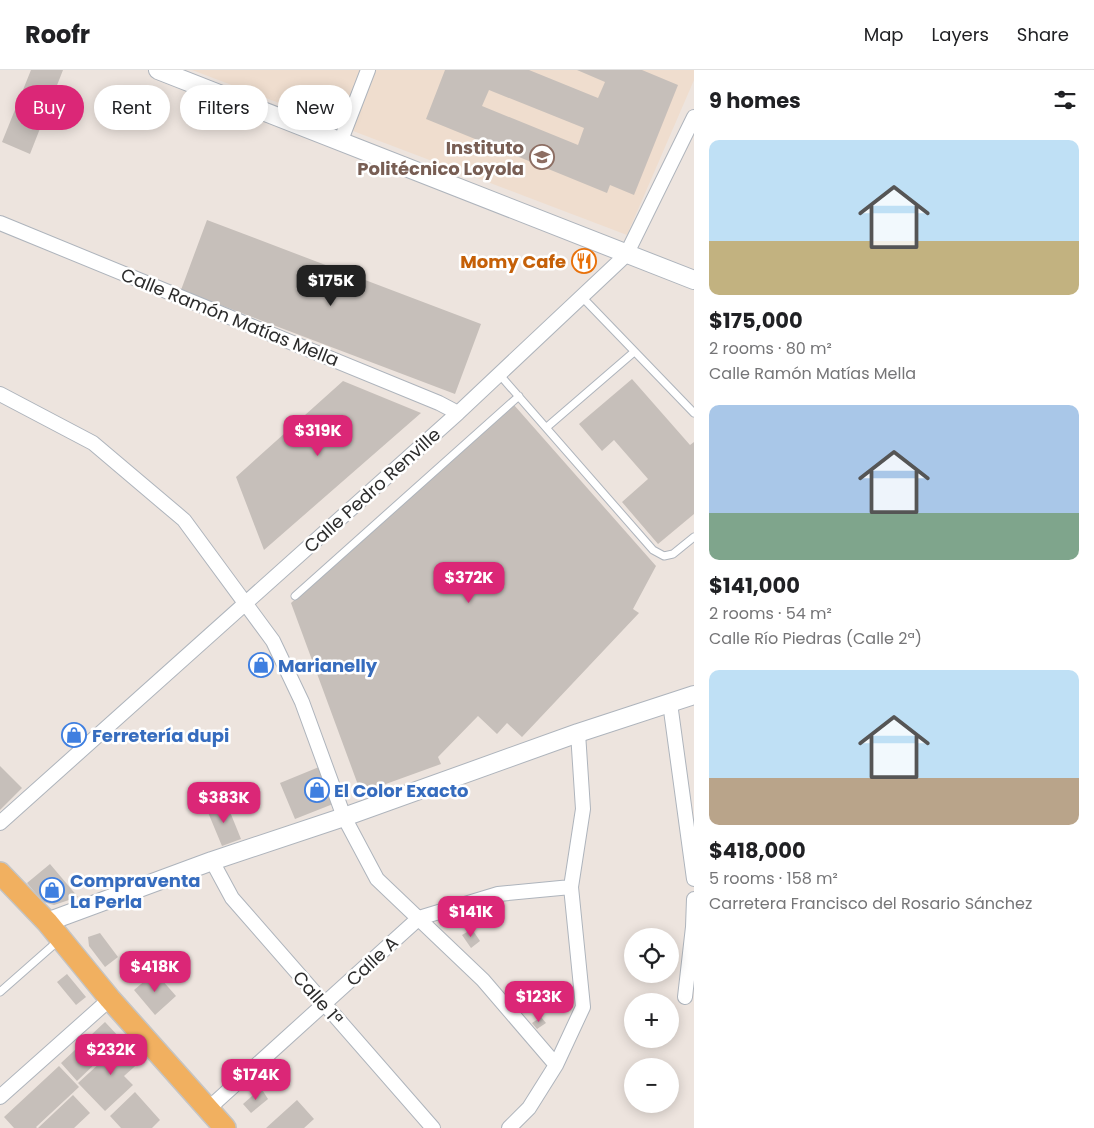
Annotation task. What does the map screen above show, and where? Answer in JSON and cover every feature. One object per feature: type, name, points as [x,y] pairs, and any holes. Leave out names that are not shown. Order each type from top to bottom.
[{"type":"main road","points":[[0,873],[47,922],[110,999],[225,1128]]},
{"type":"street","points":[[158,70],[341,140],[626,255],[694,280]]},
{"type":"street","points":[[341,140],[368,70]]},
{"type":"street","name":"Calle Pedro Renville","points":[[0,823],[458,413],[626,255],[694,117]]},
{"type":"street","name":"Calle Ramón Matías Mella","points":[[0,223],[439,403],[458,413]]},
{"type":"street","points":[[0,394],[93,443],[184,520],[273,641],[302,702],[344,818],[377,879],[483,980],[556,1066]]},
{"type":"street","points":[[47,922],[212,861],[344,818],[578,733],[694,694]]},
{"type":"street","points":[[670,703],[694,879]]},
{"type":"street","points":[[509,1128],[529,1108],[556,1066],[583,1008],[571,887],[583,808],[578,733]]},
{"type":"street","name":"Calle 1ª","points":[[212,861],[232,898],[433,1128]]},
{"type":"street","name":"Calle A","points":[[208,1109],[419,918],[498,894],[571,887]]},
{"type":"street","points":[[685,996],[694,928],[694,899]]},
{"type":"street","points":[[0,1096],[110,999]]},
{"type":"lane","points":[[582,297],[694,413]]},
{"type":"lane","points":[[547,427],[634,352]]},
{"type":"lane","points":[[499,374],[653,550],[664,556],[674,554],[694,537]]},
{"type":"lane","points":[[295,596],[519,396]]},
{"type":"lane","points":[[0,992],[60,939]]},
{"type":"shaded area","name":"Instituto Politécnico Loyola","points":[[192,70],[694,70],[694,80],[627,235],[350,130],[352,130],[352,85],[278,85],[278,103],[268,99],[268,85],[232,85]]},
{"type":"building","points":[[31,70],[63,70],[57,85],[25,85]]},
{"type":"building","points":[[445,70],[529,70],[598,98],[605,82],[577,70],[642,70],[678,85],[634,195],[610,185],[607,193],[426,119]],"holes":[[[489,90],[584,128],[578,145],[482,106]]]},
{"type":"building","points":[[15,110],[15,130],[39,130],[30,154],[2,142]]},
{"type":"building","points":[[207,220],[481,324],[455,394],[181,290]]},
{"type":"building","points":[[632,379],[690,445],[694,442],[694,514],[658,544],[622,502],[648,479],[614,440],[602,451],[579,424]]},
{"type":"building","points":[[343,381],[421,413],[264,550],[236,477]]},
{"type":"building","points":[[514,405],[656,566],[633,609],[639,613],[522,737],[507,723],[497,734],[478,716],[438,757],[441,764],[361,793],[291,603]]},
{"type":"building","points":[[0,766],[22,788],[0,810]]},
{"type":"building","points":[[319,767],[333,804],[295,819],[280,783]]},
{"type":"building","points":[[226,802],[241,839],[222,846],[207,810]]},
{"type":"building","name":"Compraventa La Perla","points":[[50,864],[78,897],[54,905],[43,902],[27,883]]},
{"type":"building","points":[[472,929],[480,941],[471,948],[462,935]]},
{"type":"building","points":[[100,933],[118,957],[105,967],[89,946],[88,937]]},
{"type":"building","points":[[155,972],[176,996],[155,1015],[134,990]]},
{"type":"building","points":[[67,974],[86,997],[76,1005],[57,982]]},
{"type":"building","points":[[541,1017],[546,1023],[537,1029],[532,1023]]},
{"type":"building","points":[[105,1022],[121,1039],[77,1081],[61,1063]]},
{"type":"building","points":[[124,1041],[142,1060],[124,1076],[133,1085],[105,1111],[78,1083]]},
{"type":"building","points":[[59,1066],[79,1087],[37,1128],[14,1128],[4,1117]]},
{"type":"building","points":[[261,1088],[268,1099],[251,1113],[243,1104]]},
{"type":"building","points":[[135,1092],[160,1120],[152,1128],[121,1128],[110,1116]]},
{"type":"building","points":[[73,1095],[90,1113],[74,1128],[38,1128]]},
{"type":"building","points":[[297,1100],[314,1119],[304,1128],[266,1128]]},
{"type":"place","name":"Instituto Politécnico Loyola","points":[[542,157]]},
{"type":"place","name":"Momy Cafe","points":[[584,261]]},
{"type":"place","name":"Marianelly","points":[[261,665]]},
{"type":"place","name":"Ferretería dupi","points":[[74,735]]},
{"type":"place","name":"El Color Exacto","points":[[317,790]]},
{"type":"place","name":"Compraventa La Perla","points":[[52,890]]}]
